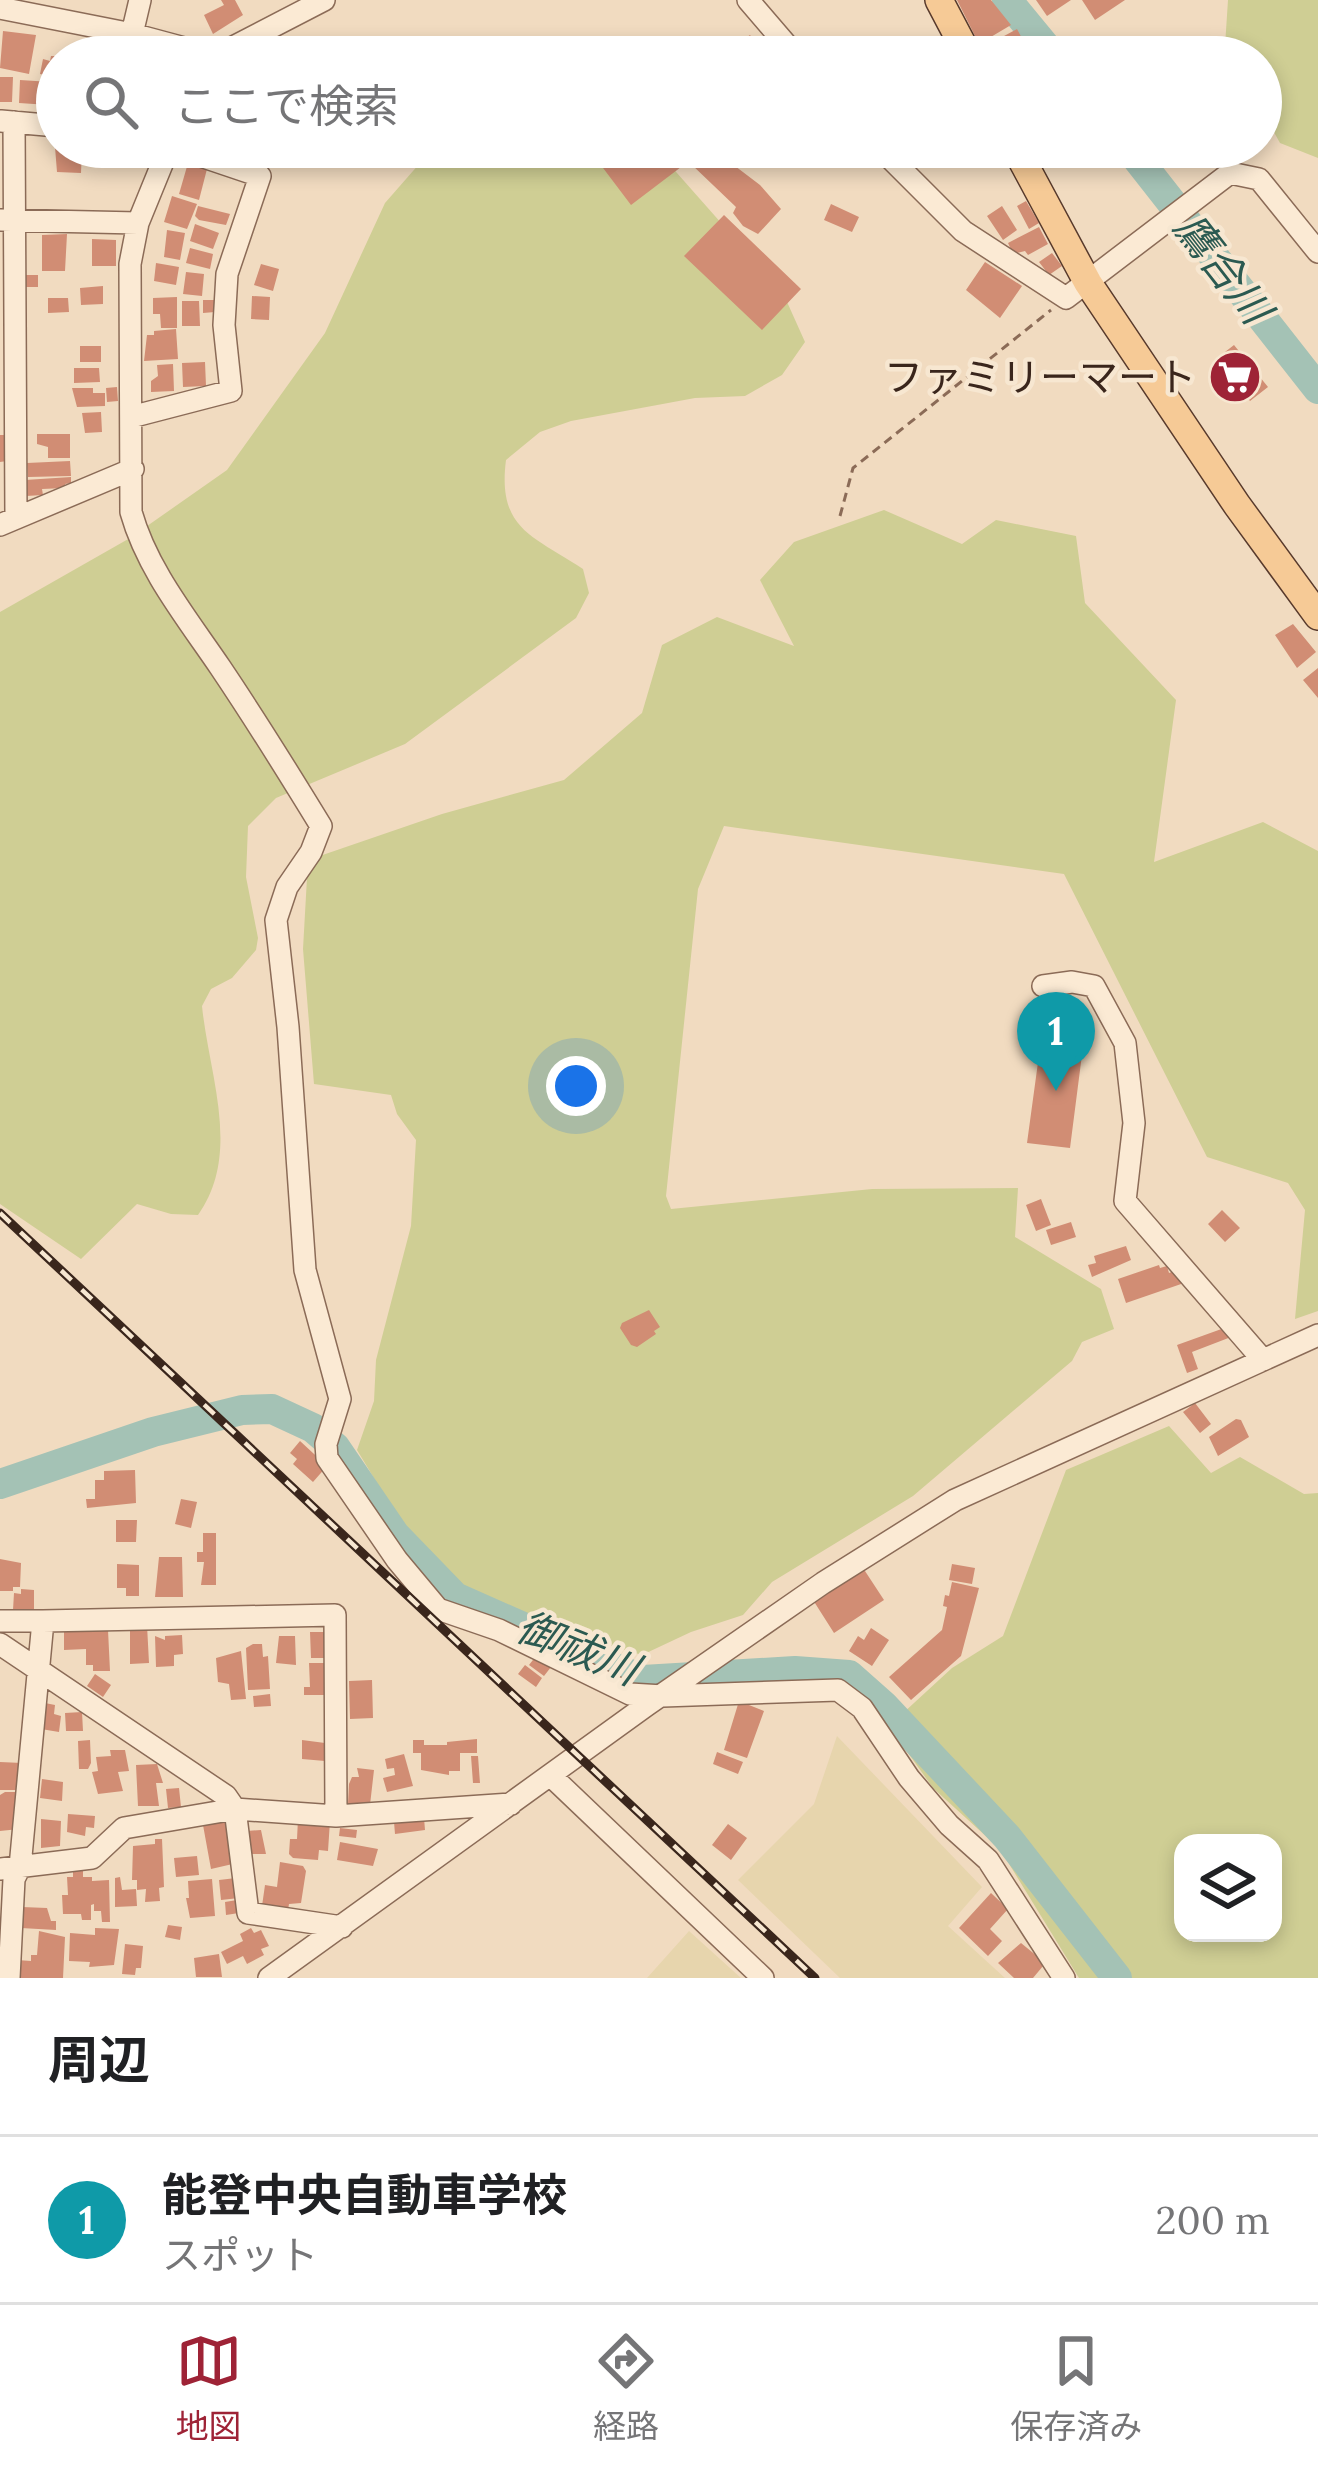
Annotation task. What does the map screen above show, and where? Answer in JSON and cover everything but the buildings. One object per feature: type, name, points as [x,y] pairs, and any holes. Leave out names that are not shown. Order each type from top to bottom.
[{"type":"main road","points":[[938,0],[958,36]]},
{"type":"main road","points":[[1025,168],[1077,290],[1318,616]]},
{"type":"street","points":[[132,34],[140,0]]},
{"type":"street","points":[[255,36],[324,0]]},
{"type":"street","points":[[748,0],[779,36]]},
{"type":"street","points":[[0,8],[139,36]]},
{"type":"street","points":[[7,122],[8,521],[133,469]]},
{"type":"street","points":[[162,168],[137,224],[130,264],[130,512],[139,540],[321,826],[311,851],[287,886],[277,920],[305,1270],[340,1400],[327,1459],[438,1609],[499,1630],[630,1694],[681,1683],[838,1690],[862,1708],[909,1778],[949,1825],[988,1860],[1064,1978]]},
{"type":"street","points":[[131,418],[231,391],[224,325],[227,274],[260,176],[235,168]]},
{"type":"street","points":[[900,168],[963,231],[1077,290],[1227,175],[1241,173],[1259,179],[1318,252]]},
{"type":"street","points":[[6,220],[137,224]]},
{"type":"street","points":[[1043,986],[1072,982],[1094,986],[1125,1043],[1134,1123],[1125,1201],[1264,1360]]},
{"type":"street","points":[[269,1978],[824,1583],[955,1500],[1318,1335]]},
{"type":"street","points":[[0,1621],[335,1615],[336,1816]]},
{"type":"street","points":[[9,1978],[14,1880],[10,1868],[44,1621]]},
{"type":"street","points":[[0,1644],[226,1796],[235,1809],[248,1913],[342,1927]]},
{"type":"street","points":[[550,1775],[763,1978]]},
{"type":"street","points":[[10,1868],[92,1858],[124,1828],[235,1809],[336,1816],[511,1804]]},
{"type":"path","points":[[840,516],[853,468],[1077,290]]},
{"type":"shaded area","points":[[1228,0],[1318,0],[1318,158],[1282,144],[1282,36],[1226,36]]},
{"type":"shaded area","points":[[416,168],[673,168],[783,293],[805,342],[782,375],[745,396],[695,398],[571,421],[540,432],[506,460],[507,502],[513,517],[535,538],[583,569],[589,593],[576,618],[405,744],[276,798],[248,826],[246,877],[258,938],[256,950],[232,978],[211,989],[202,1006],[219,1114],[218,1166],[211,1191],[198,1215],[171,1214],[137,1204],[81,1259],[0,1204],[0,612],[130,538],[227,470],[325,333],[385,203]]},
{"type":"shaded area","points":[[884,510],[962,544],[996,520],[1076,536],[1085,603],[1176,700],[1154,862],[1263,822],[1318,851],[1318,1311],[1295,1319],[1305,1210],[1288,1183],[1207,1157],[1064,874],[724,826],[698,889],[666,1196],[671,1209],[872,1189],[1018,1188],[1015,1237],[1101,1289],[1114,1329],[1082,1342],[1072,1361],[913,1496],[772,1582],[743,1615],[642,1655],[522,1619],[457,1586],[413,1541],[357,1450],[374,1401],[376,1360],[411,1226],[416,1140],[397,1114],[391,1095],[314,1084],[303,949],[308,860],[442,814],[564,780],[642,713],[662,645],[717,617],[794,646],[760,580],[794,542]]},
{"type":"shaded area","points":[[1169,1426],[1211,1473],[1240,1457],[1304,1494],[1318,1493],[1318,1978],[1079,1978],[1000,1849],[933,1788],[889,1726],[952,1668],[1003,1636],[1066,1470]]},
{"type":"shaded area","points":[[837,1736],[982,1887],[948,1926],[1005,1978],[840,1978],[738,1880],[814,1804]]},
{"type":"shaded area","points":[[689,1931],[741,1978],[647,1978]]},
{"type":"waterway","name":"鷹合川","points":[[1007,0],[1037,36]]},
{"type":"waterway","name":"鷹合川","points":[[1144,168],[1318,389]]},
{"type":"waterway","name":"御祓川","points":[[0,1484],[153,1432],[242,1410],[272,1409],[313,1428],[335,1447],[395,1535],[455,1597],[643,1680],[795,1671],[849,1675],[1007,1837],[1117,1978]]},
{"type":"railway","points":[[0,1213],[815,1978]]},
{"type":"place","name":"ファミリーマート","points":[[1235,377]]},
{"type":"place","name":"能登中央自動車学校","points":[[1056,1091]]}]
